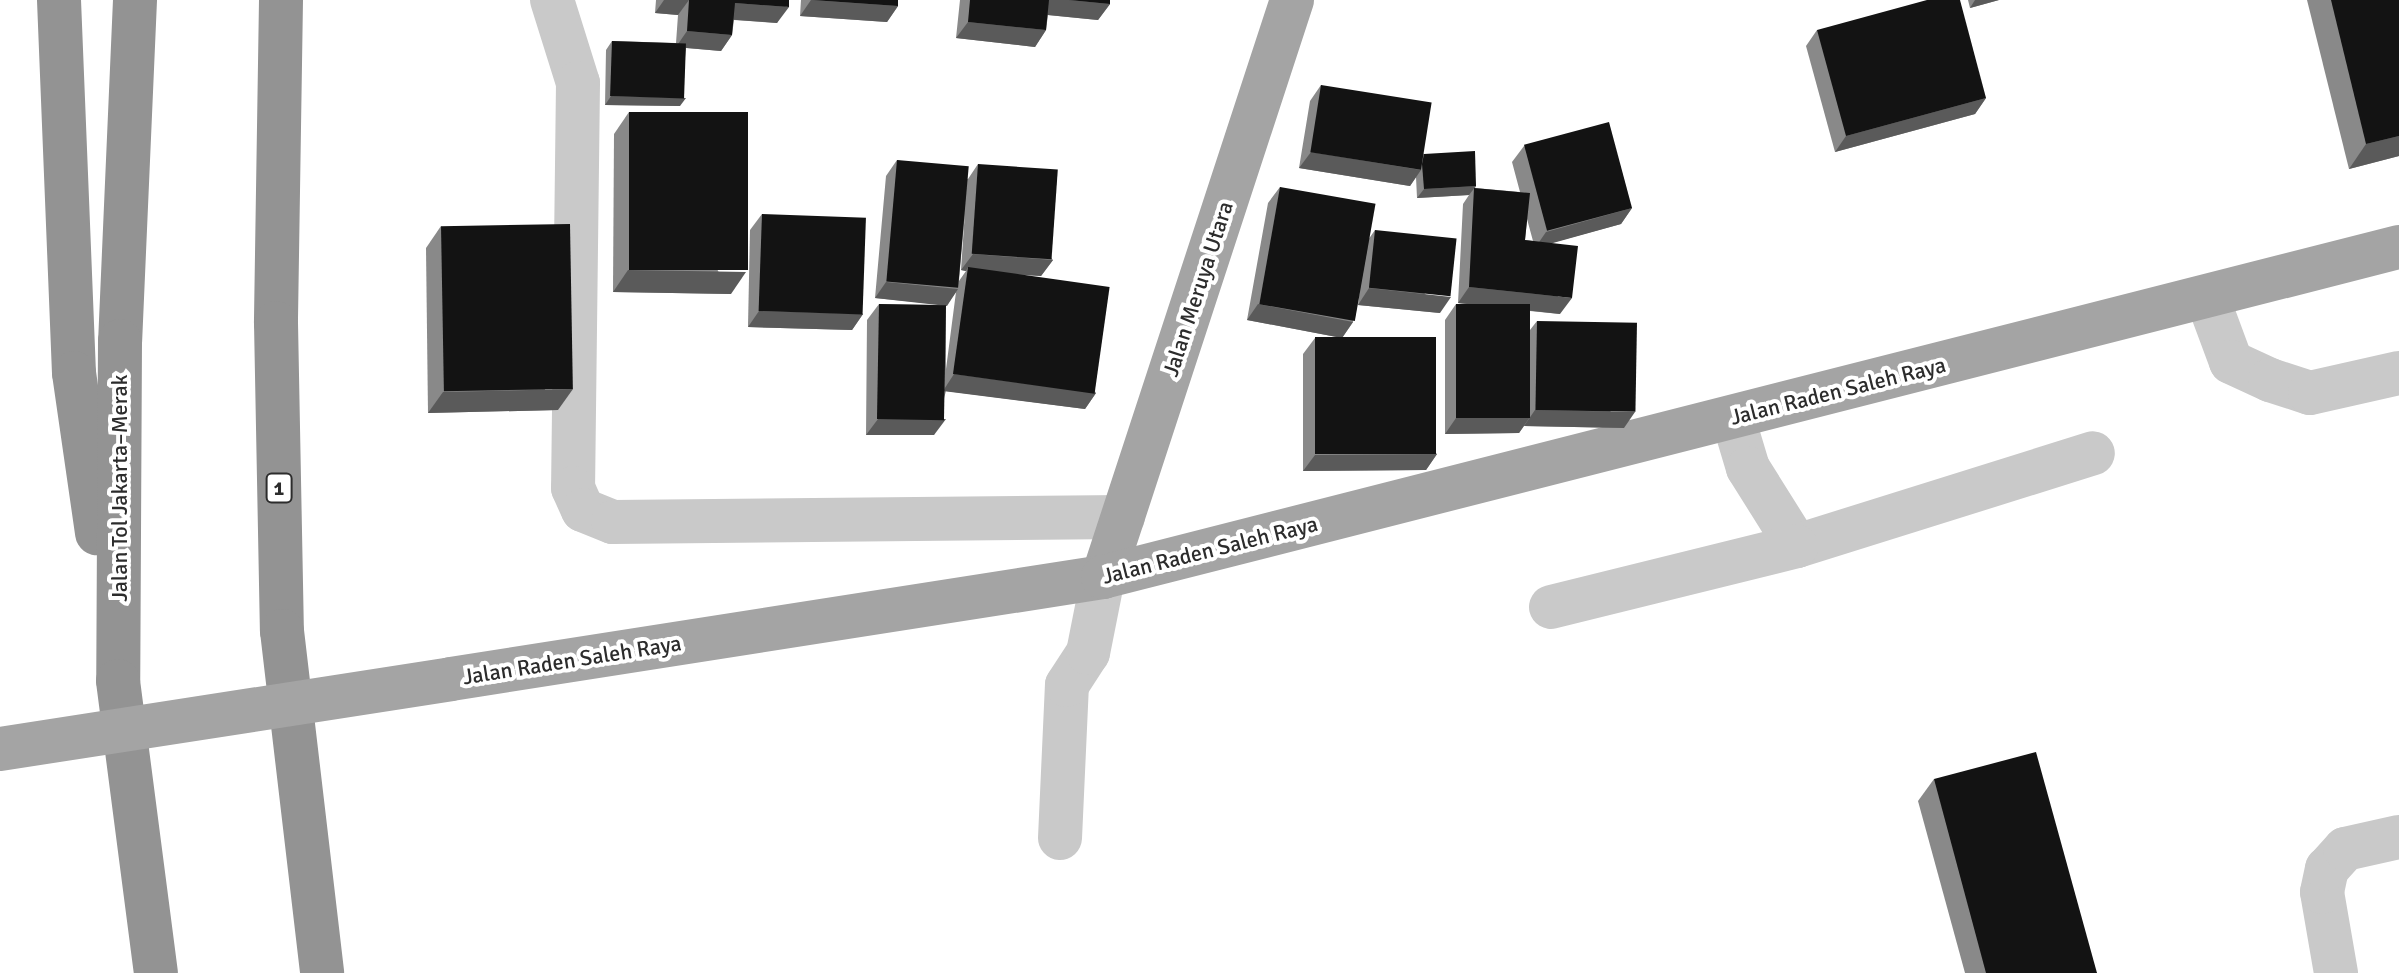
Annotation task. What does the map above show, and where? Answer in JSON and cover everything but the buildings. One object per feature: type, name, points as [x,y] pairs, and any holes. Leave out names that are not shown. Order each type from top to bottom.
[{"type":"highway","points":[[59,0],[74,373],[118,681]]},
{"type":"highway","name":"Jalan Tol Jakarta–Merak","points":[[135,0],[120,341],[118,681],[156,973]]},
{"type":"highway","name":"1","points":[[281,0],[276,323],[282,631],[322,973]]},
{"type":"main road","name":"Jalan Meruya Utara","points":[[1103,577],[1292,0]]},
{"type":"main road","name":"Jalan Raden Saleh Raya","points":[[0,749],[1103,577],[2399,247]]},
{"type":"street","points":[[552,0],[578,83],[573,488],[583,510],[613,522],[1123,517]]},
{"type":"street","points":[[2207,297],[2231,362],[2270,380],[2310,393],[2399,373]]},
{"type":"street","points":[[1733,418],[1748,468],[1797,546]]},
{"type":"street","points":[[1551,607],[1797,546],[2093,453]]},
{"type":"street","points":[[1060,838],[1067,685],[1088,653],[1103,577]]},
{"type":"street","points":[[2336,973],[2322,892],[2327,869],[2345,849],[2399,837]]}]
